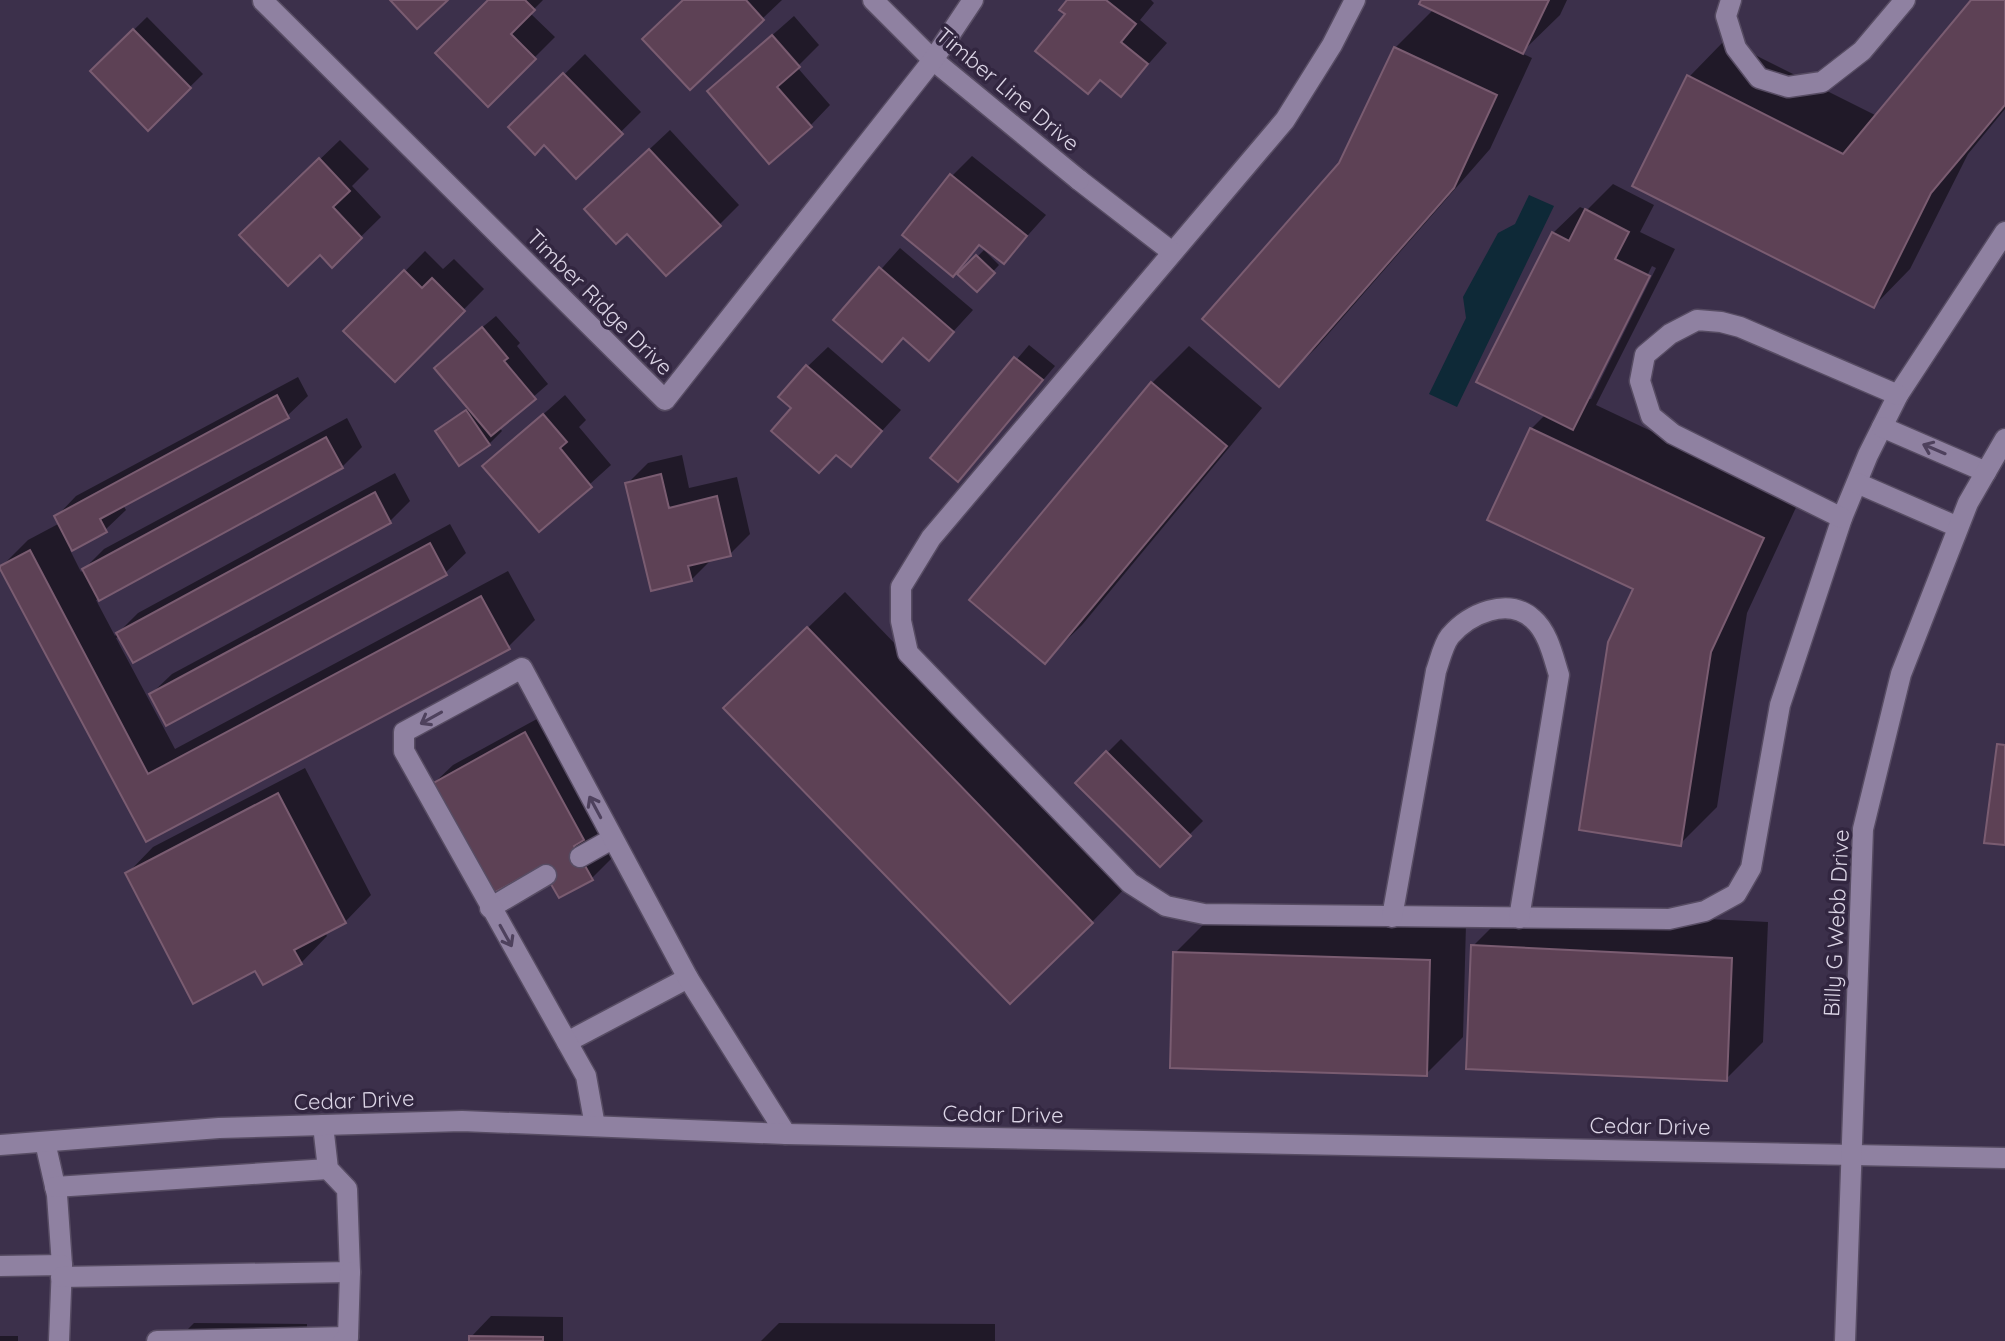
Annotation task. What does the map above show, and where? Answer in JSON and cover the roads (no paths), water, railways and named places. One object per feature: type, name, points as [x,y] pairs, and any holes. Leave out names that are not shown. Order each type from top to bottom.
[{"type":"street","name":"Timber Line Drive","points":[[873,0],[933,60],[1172,252]]},
{"type":"street","points":[[933,60],[973,0]]},
{"type":"street","points":[[1355,0],[1332,45],[1285,120],[931,538],[901,587],[901,621],[908,653],[1130,883],[1166,906],[1204,914],[1669,919],[1705,911],[1736,894],[1751,868],[1780,705],[1842,518],[1898,395],[2005,232]]},
{"type":"street","points":[[1731,0],[1726,16],[1736,48],[1759,78],[1788,87],[1822,82],[1862,51],[1905,0]]},
{"type":"street","name":"Timber Ridge Drive","points":[[263,1],[665,400],[933,60]]},
{"type":"street","points":[[1842,518],[1673,434],[1651,416],[1640,381],[1645,355],[1670,334],[1697,320],[1721,322],[1740,327],[1898,395]]},
{"type":"street","points":[[1882,427],[1986,472]]},
{"type":"street","name":"Billy G Webb Drive","points":[[1845,1341],[1863,829],[1901,674],[1968,503],[2005,439]]},
{"type":"street","points":[[1857,483],[1958,527]]},
{"type":"street","points":[[1392,917],[1436,671],[1449,638],[1476,613],[1507,608],[1532,618],[1549,642],[1559,675],[1519,918]]},
{"type":"street","points":[[595,1126],[586,1076],[404,751],[404,732],[522,668],[688,978],[786,1134]]},
{"type":"street","points":[[580,857],[612,839]]},
{"type":"street","points":[[490,908],[546,875]]},
{"type":"street","points":[[567,1042],[688,978]]},
{"type":"street","name":"Cedar Drive","points":[[0,1145],[219,1128],[462,1121],[786,1134],[2005,1158]]},
{"type":"street","points":[[157,1341],[345,1339],[350,1272],[347,1189],[328,1169],[323,1125]]},
{"type":"street","points":[[45,1142],[55,1187],[61,1271],[59,1341]]},
{"type":"street","points":[[55,1187],[328,1169]]},
{"type":"street","points":[[0,1266],[61,1271],[350,1272]]},
{"type":"water","points":[[1529,195],[1554,206],[1457,407],[1429,394],[1466,318],[1463,297],[1498,233],[1515,224]]}]
